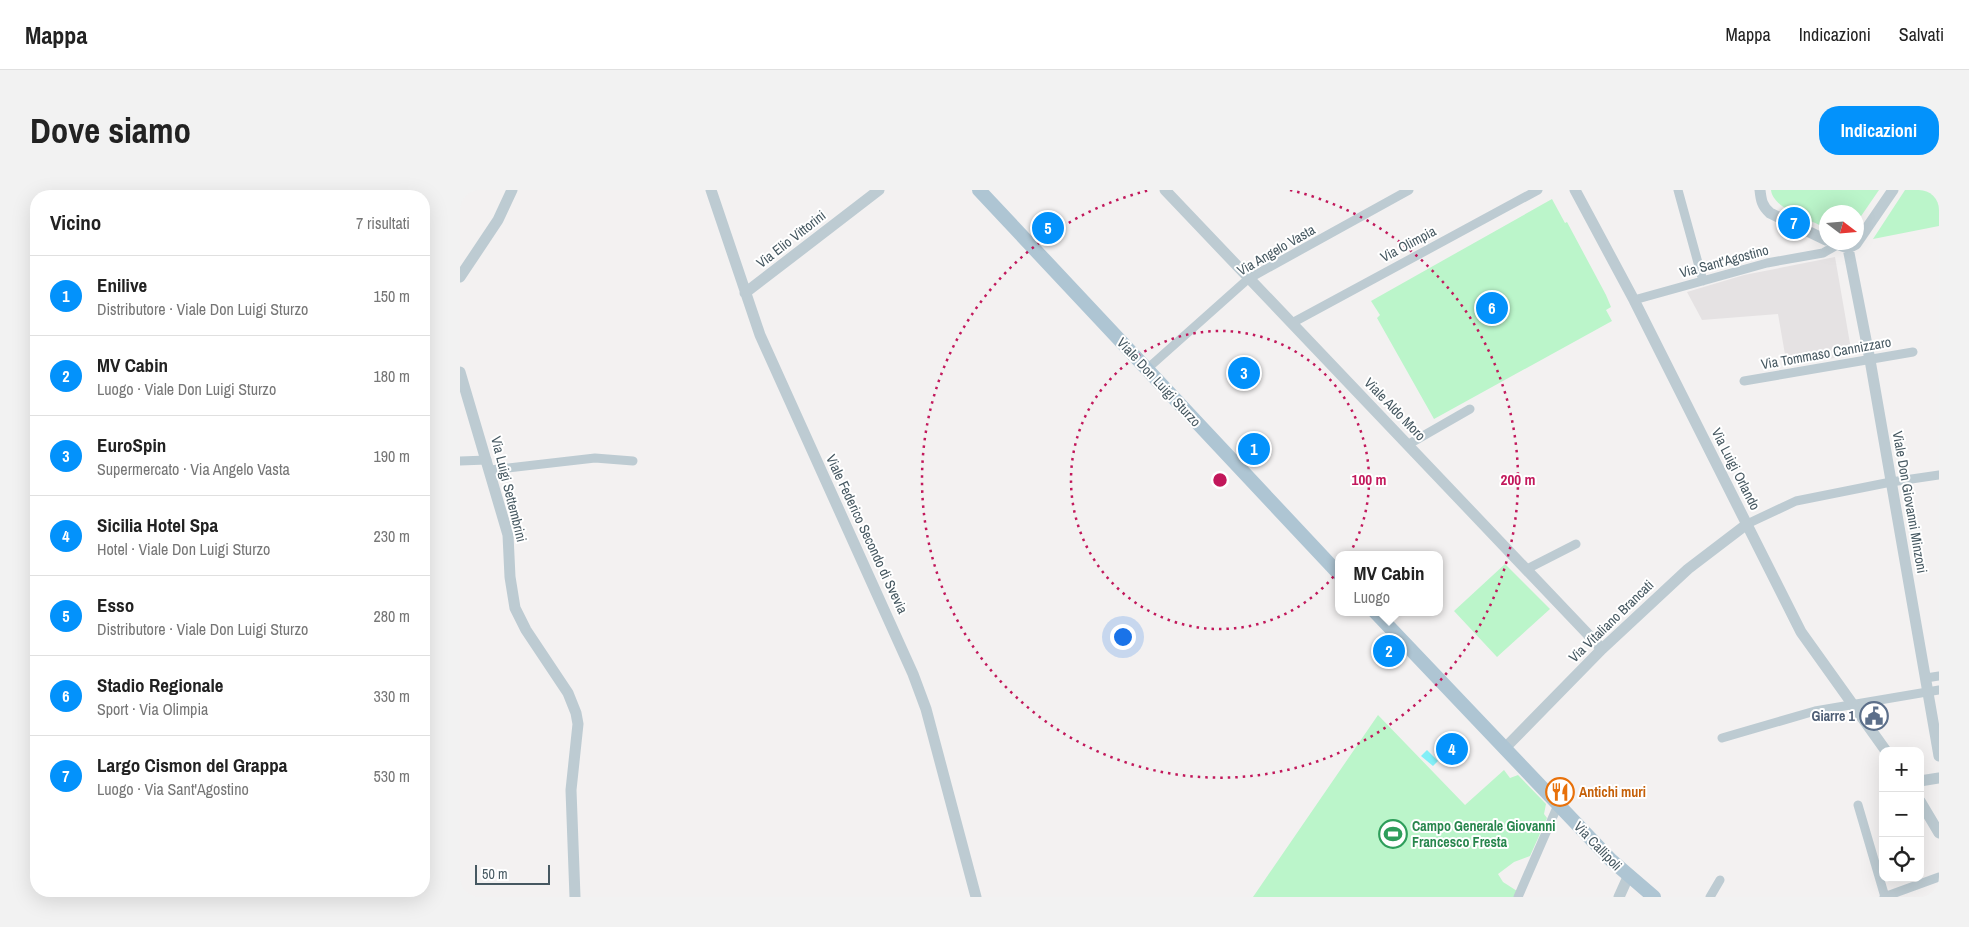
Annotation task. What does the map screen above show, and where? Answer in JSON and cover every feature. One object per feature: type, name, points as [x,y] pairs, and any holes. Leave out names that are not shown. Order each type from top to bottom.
[{"type":"main road","name":"Viale Don Luigi Sturzo","points":[[979,190],[1335,570]]},
{"type":"main road","points":[[1379,616],[1504,749]]},
{"type":"main road","name":"Via Callipoli","points":[[1504,749],[1628,877],[1654,897]]},
{"type":"street","points":[[460,277],[498,220],[512,190]]},
{"type":"street","name":"Viale Federico Secondo di Svevia","points":[[711,190],[745,294],[784,390],[901,643],[913,674],[926,709],[976,897]]},
{"type":"street","name":"Via Elio Vittorini","points":[[745,294],[879,190]]},
{"type":"street","name":"Viale Aldo Moro","points":[[1165,190],[1248,280],[1292,323],[1602,649]]},
{"type":"street","name":"Via Angelo Vasta","points":[[1146,369],[1248,280],[1409,190]]},
{"type":"street","name":"Via Olimpia","points":[[1292,323],[1538,190]]},
{"type":"street","name":"Via Luigi Orlando","points":[[1575,190],[1634,300],[1801,632],[1883,747]]},
{"type":"street","points":[[1678,190],[1683,214],[1703,281]]},
{"type":"street","points":[[1760,190],[1764,208],[1770,213],[1819,237]]},
{"type":"street","points":[[1864,232],[1893,190]]},
{"type":"street","name":"Via Sant'Agostino","points":[[1634,300],[1766,263],[1823,253],[1829,250]]},
{"type":"street","name":"Viale Don Giovanni Minzoni","points":[[1839,250],[1870,360],[1926,678],[1934,691],[1939,756]]},
{"type":"street","name":"Via Tommaso Cannizzaro","points":[[1744,381],[1913,352]]},
{"type":"street","name":"Via Luigi Settembrini","points":[[460,372],[508,535],[510,577],[515,608],[526,630],[568,693],[576,713],[578,724],[571,790],[575,897]]},
{"type":"street","points":[[1408,444],[1470,409]]},
{"type":"street","points":[[460,461],[488,465],[595,458],[633,461]]},
{"type":"street","points":[[1747,524],[1796,501],[1891,482],[1939,475]]},
{"type":"street","name":"Via Vitaliano Brancati","points":[[1504,749],[1602,649],[1688,569],[1747,524]]},
{"type":"street","points":[[1527,569],[1576,544]]},
{"type":"street","points":[[1926,678],[1939,676]]},
{"type":"street","points":[[1722,738],[1815,711],[1934,691]]},
{"type":"street","points":[[1924,780],[1939,778]]},
{"type":"street","points":[[1518,897],[1558,804]]},
{"type":"street","points":[[1858,805],[1884,897],[1939,878]]},
{"type":"street","points":[[1924,808],[1939,834]]},
{"type":"street","points":[[1619,897],[1628,877]]},
{"type":"street","points":[[1710,897],[1720,880]]},
{"type":"shaded area","points":[[1835,257],[1852,355],[1787,366],[1778,314],[1702,320],[1687,292],[1744,275]]},
{"type":"green space","points":[[1771,190],[1879,190],[1864,212],[1864,205],[1819,205],[1819,225],[1785,208],[1773,197]]},
{"type":"green space","points":[[1905,190],[1939,190],[1939,226],[1873,239]]},
{"type":"green space","points":[[1552,199],[1565,223],[1567,222],[1606,295],[1611,307],[1606,310],[1612,321],[1434,419],[1377,318],[1380,315],[1371,301]]},
{"type":"green space","points":[[1505,564],[1550,609],[1497,657],[1454,611]]},
{"type":"green space","name":"Campo Generale Giovanni Francesco Fresta","points":[[1378,715],[1465,805],[1504,770],[1510,778],[1518,775],[1546,804],[1544,814],[1547,818],[1530,856],[1514,862],[1498,874],[1503,882],[1517,891],[1514,897],[1253,897]]},
{"type":"water","points":[[1427,750],[1438,761],[1433,766],[1421,756]]},
{"type":"place","name":"Largo Cismon del Grappa","points":[[1794,223]]},
{"type":"place","name":"Esso","points":[[1048,228]]},
{"type":"place","name":"Stadio Regionale","points":[[1492,308]]},
{"type":"place","name":"EuroSpin","points":[[1244,373]]},
{"type":"place","name":"Enilive","points":[[1254,449]]},
{"type":"place","name":"MV Cabin","points":[[1389,651]]},
{"type":"place","name":"Giarre 1","points":[[1874,716]]},
{"type":"place","name":"Sicilia Hotel Spa","points":[[1452,749]]},
{"type":"place","name":"Antichi muri","points":[[1560,792]]},
{"type":"place","name":"Campo Generale Giovanni Francesco Fresta","points":[[1393,834]]}]
